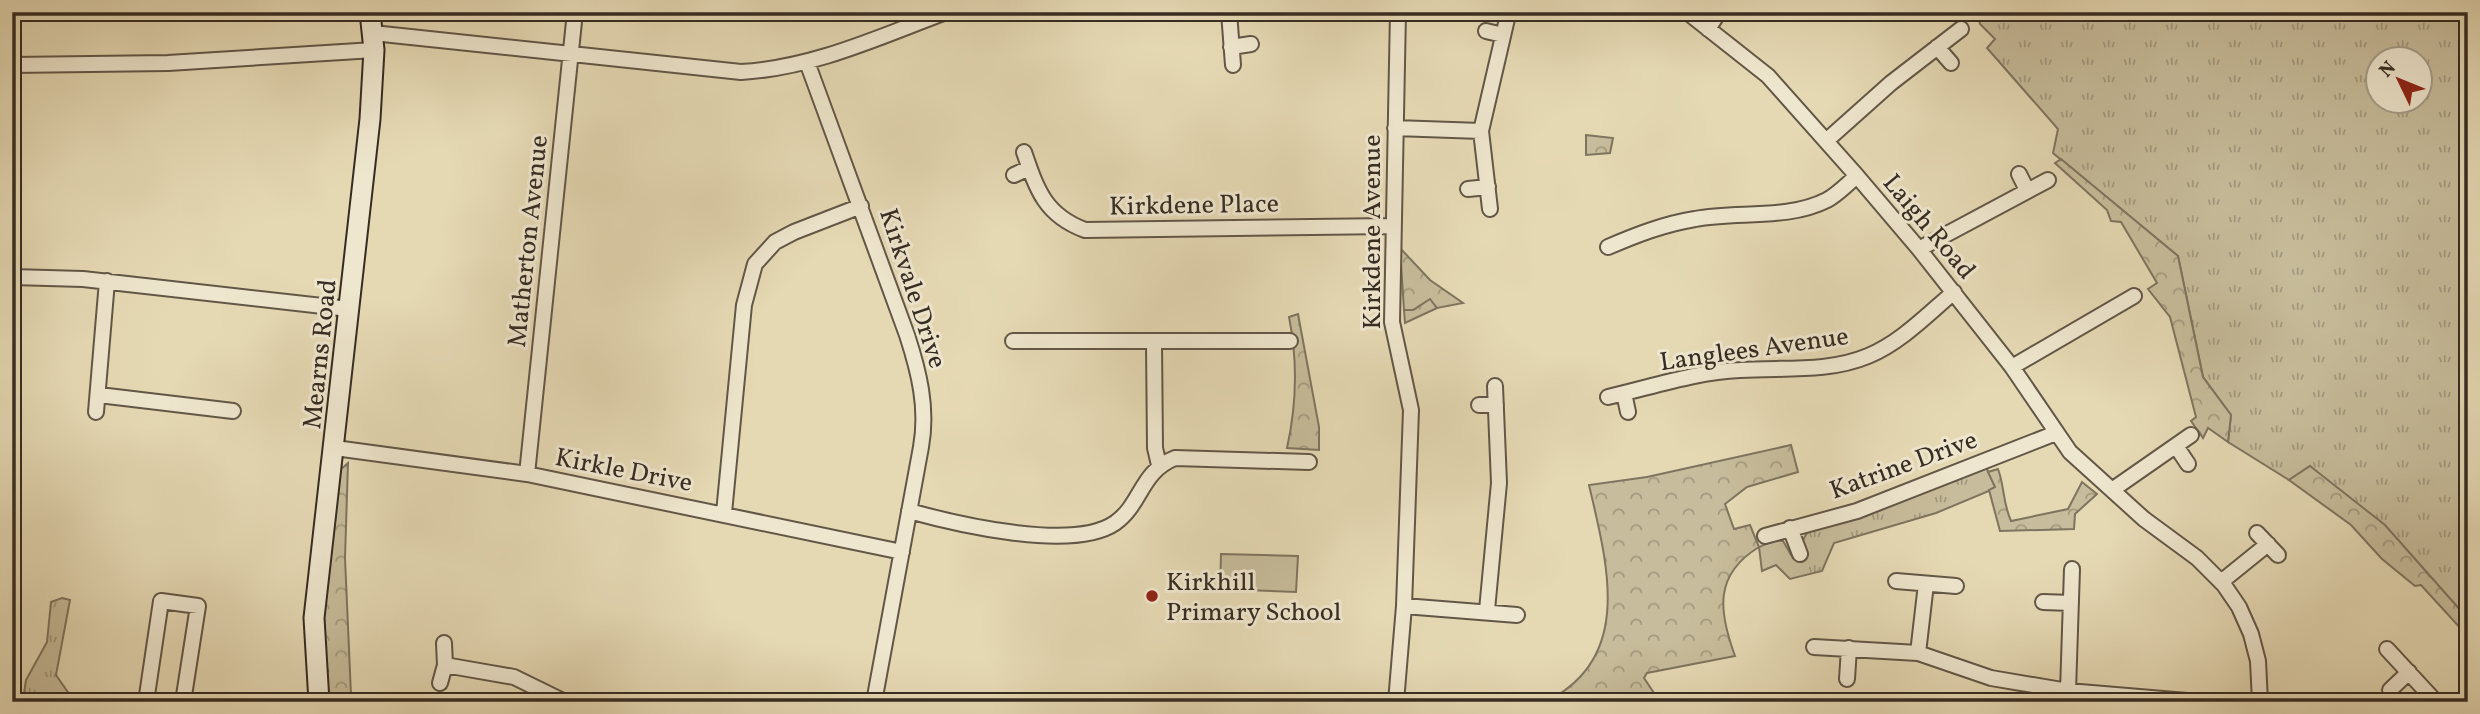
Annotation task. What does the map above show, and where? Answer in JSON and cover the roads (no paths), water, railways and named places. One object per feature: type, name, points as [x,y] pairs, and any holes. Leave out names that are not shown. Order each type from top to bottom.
[{"type":"street","name":"Mearns Road","points":[[318,702],[314,618],[370,118],[373,41],[370,12]]},
{"type":"street","name":"Matherton Avenue","points":[[527,474],[575,12]]},
{"type":"street","points":[[12,65],[156,63],[373,41],[571,55],[741,72],[777,70],[807,62],[946,12]]},
{"type":"street","points":[[1230,12],[1233,65]]},
{"type":"street","name":"Kirkdene Avenue","points":[[1396,702],[1404,606],[1411,410],[1392,322],[1398,12]]},
{"type":"street","name":"Laigh Road","points":[[1687,12],[1768,76],[1857,176],[1954,292],[2079,461],[2144,519],[2197,558],[2221,582],[2239,607],[2250,634],[2258,661],[2260,702]]},
{"type":"street","points":[[1708,29],[1719,12]]},
{"type":"street","points":[[1490,209],[1481,131],[1507,19]]},
{"type":"street","points":[[1826,141],[1961,29]]},
{"type":"street","points":[[1486,31],[1503,35]]},
{"type":"street","points":[[1231,47],[1251,44]]},
{"type":"street","points":[[1937,47],[1951,63]]},
{"type":"street","name":"Kirkvale Drive","points":[[807,62],[918,369],[924,430],[874,702]]},
{"type":"street","points":[[1395,128],[1481,131]]},
{"type":"street","name":"Kirkdene Place","points":[[1024,152],[1035,186],[1052,211],[1065,223],[1085,230],[1392,226]]},
{"type":"street","points":[[1014,175],[1029,169]]},
{"type":"street","points":[[2019,174],[2027,190]]},
{"type":"street","points":[[1608,247],[1639,226],[1771,214],[1812,205],[1826,200],[1857,176]]},
{"type":"street","points":[[1919,249],[2048,180]]},
{"type":"street","points":[[1468,189],[1488,187]]},
{"type":"street","points":[[724,513],[744,305],[755,264],[775,242],[861,206]]},
{"type":"street","points":[[12,276],[107,281],[349,309]]},
{"type":"street","points":[[96,412],[107,281]]},
{"type":"street","name":"Langlees Avenue","points":[[1608,397],[1693,376],[1727,371],[1799,370],[1852,362],[1892,344],[1954,292]]},
{"type":"street","points":[[2012,367],[2114,299],[2134,296]]},
{"type":"street","points":[[1013,341],[1290,341]]},
{"type":"street","points":[[1154,343],[1154,448],[1159,465]]},
{"type":"street","points":[[1488,610],[1499,483],[1495,386]]},
{"type":"street","points":[[1624,393],[1628,412]]},
{"type":"street","points":[[99,395],[233,411]]},
{"type":"street","points":[[1479,405],[1496,405]]},
{"type":"street","name":"Katrine Drive","points":[[1765,536],[1857,511],[2056,433]]},
{"type":"street","points":[[2112,491],[2191,435]]},
{"type":"street","points":[[2176,446],[2188,464]]},
{"type":"street","name":"Kirkle Drive","points":[[335,448],[527,474],[902,552]]},
{"type":"street","points":[[909,511],[1010,533],[1080,534],[1114,523],[1131,506],[1146,479],[1159,465],[1191,457],[1309,462]]},
{"type":"street","points":[[1790,528],[1800,554]]},
{"type":"street","points":[[2221,582],[2267,544]]},
{"type":"street","points":[[2068,691],[2072,569]]},
{"type":"street","points":[[1896,581],[1956,586]]},
{"type":"street","points":[[1918,653],[1926,584]]},
{"type":"street","points":[[146,702],[161,601],[198,607],[183,702]]},
{"type":"street","points":[[2043,602],[2071,603]]},
{"type":"street","points":[[1404,606],[1488,610],[1517,615]]},
{"type":"street","points":[[440,683],[445,665],[444,643]]},
{"type":"street","points":[[1814,647],[1918,653],[1991,678],[2068,691],[2199,702]]},
{"type":"street","points":[[1847,678],[1849,648]]},
{"type":"street","points":[[2387,649],[2436,702]]},
{"type":"street","points":[[445,665],[514,677],[565,702]]},
{"type":"street","points":[[2390,690],[2409,672]]},
{"type":"place","name":"Kirkhill Primary School","points":[[1152,596]]}]
